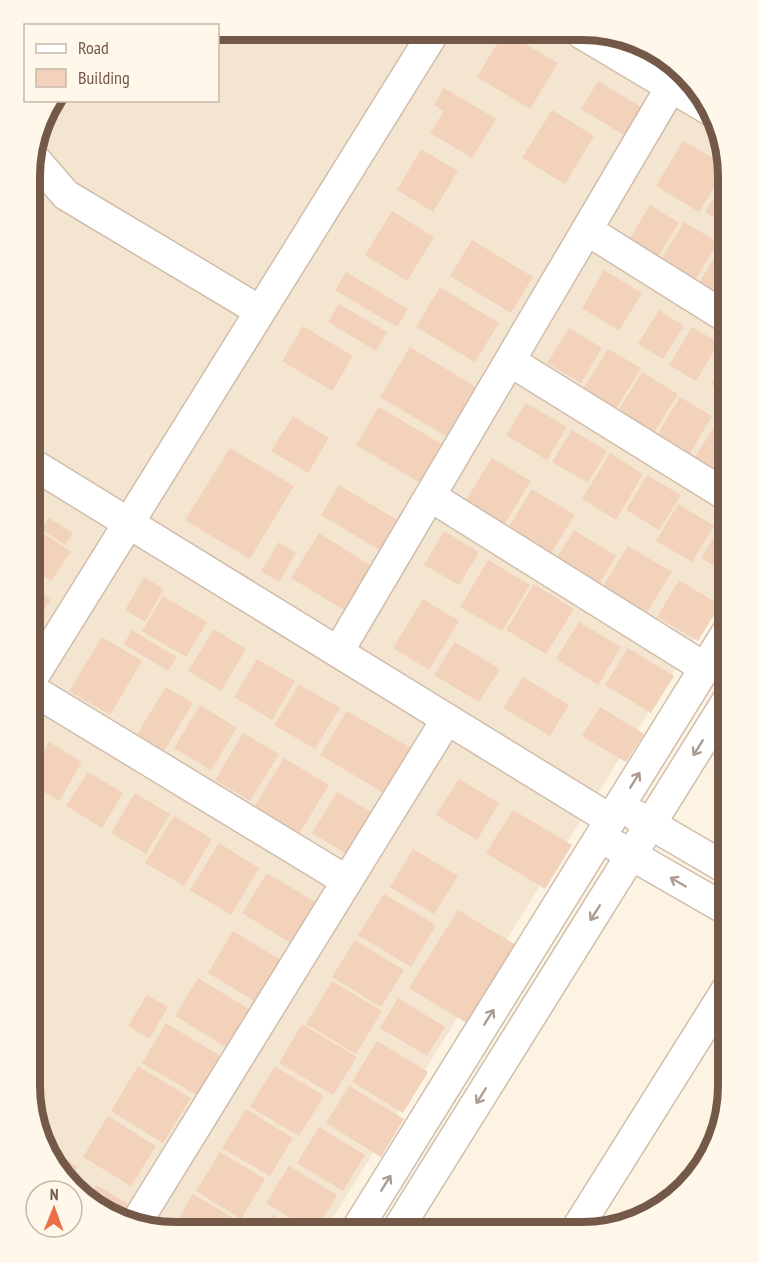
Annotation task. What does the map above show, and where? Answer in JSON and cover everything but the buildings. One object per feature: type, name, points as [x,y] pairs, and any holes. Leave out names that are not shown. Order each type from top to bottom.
[{"type":"street","points":[[40,665],[429,40]]},
{"type":"street","points":[[594,41],[695,101]]},
{"type":"street","points":[[338,652],[671,87]]},
{"type":"street","points":[[41,166],[66,195],[260,311]]},
{"type":"street","points":[[587,230],[718,312]]},
{"type":"street","points":[[510,361],[718,490]]},
{"type":"street","points":[[40,469],[610,821],[631,855],[718,905]]},
{"type":"street","points":[[430,496],[705,668]]},
{"type":"street","points":[[361,1222],[718,647]]},
{"type":"street","points":[[40,695],[347,881]]},
{"type":"street","points":[[402,1222],[718,716]]},
{"type":"street","points":[[139,1217],[447,719]]},
{"type":"street","points":[[610,821],[651,824],[718,864]]},
{"type":"street","points":[[581,1222],[718,1004]]},
{"type":"shaded area","points":[[219,40],[583,40],[618,45],[635,51],[651,59],[679,80],[700,108],[708,124],[716,150],[718,176],[718,601],[330,1222],[158,1221],[141,1218],[108,1204],[84,1186],[84,1179],[77,1179],[59,1155],[43,1113],[40,1087],[40,176],[45,141],[59,108],[63,102],[219,102]]}]
